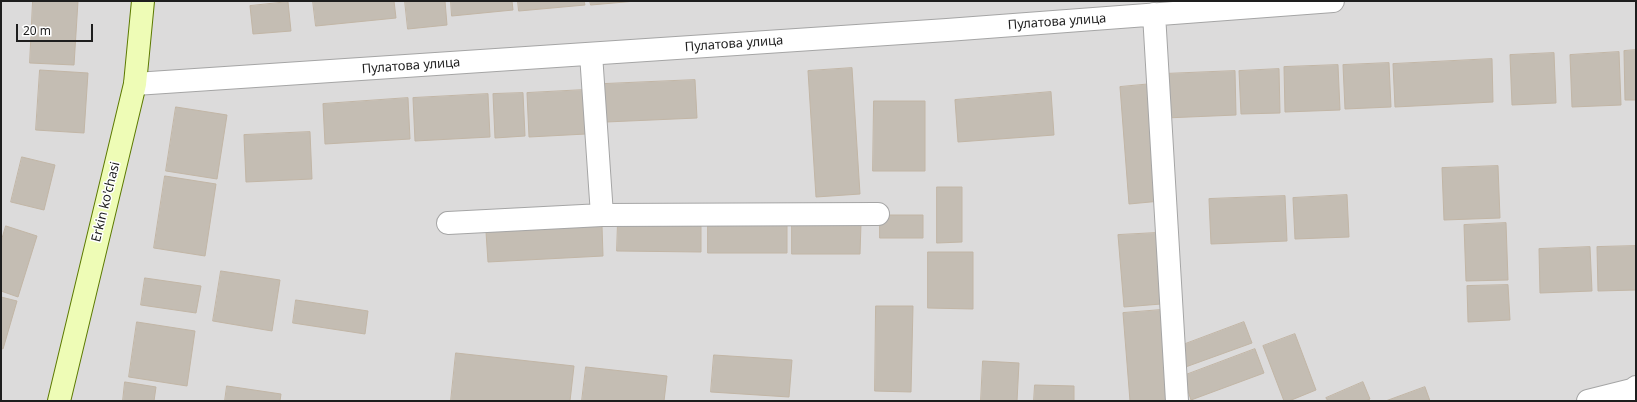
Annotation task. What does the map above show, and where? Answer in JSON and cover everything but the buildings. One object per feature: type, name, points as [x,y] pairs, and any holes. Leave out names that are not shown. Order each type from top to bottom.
[{"type":"main road","name":"Erkin ko'chasi","points":[[59,401],[135,84],[143,1]]},
{"type":"street","name":"Пулатова улица","points":[[135,84],[591,54],[1333,1]]},
{"type":"street","points":[[1154,14],[1177,401]]},
{"type":"street","points":[[591,54],[602,214]]},
{"type":"street","points":[[448,223],[602,214],[878,214]]},
{"type":"street","points":[[1588,401],[1632,390],[1636,387]]},
{"type":"shaded area","points":[[1,1],[1636,1],[1636,401],[1,401]]}]
